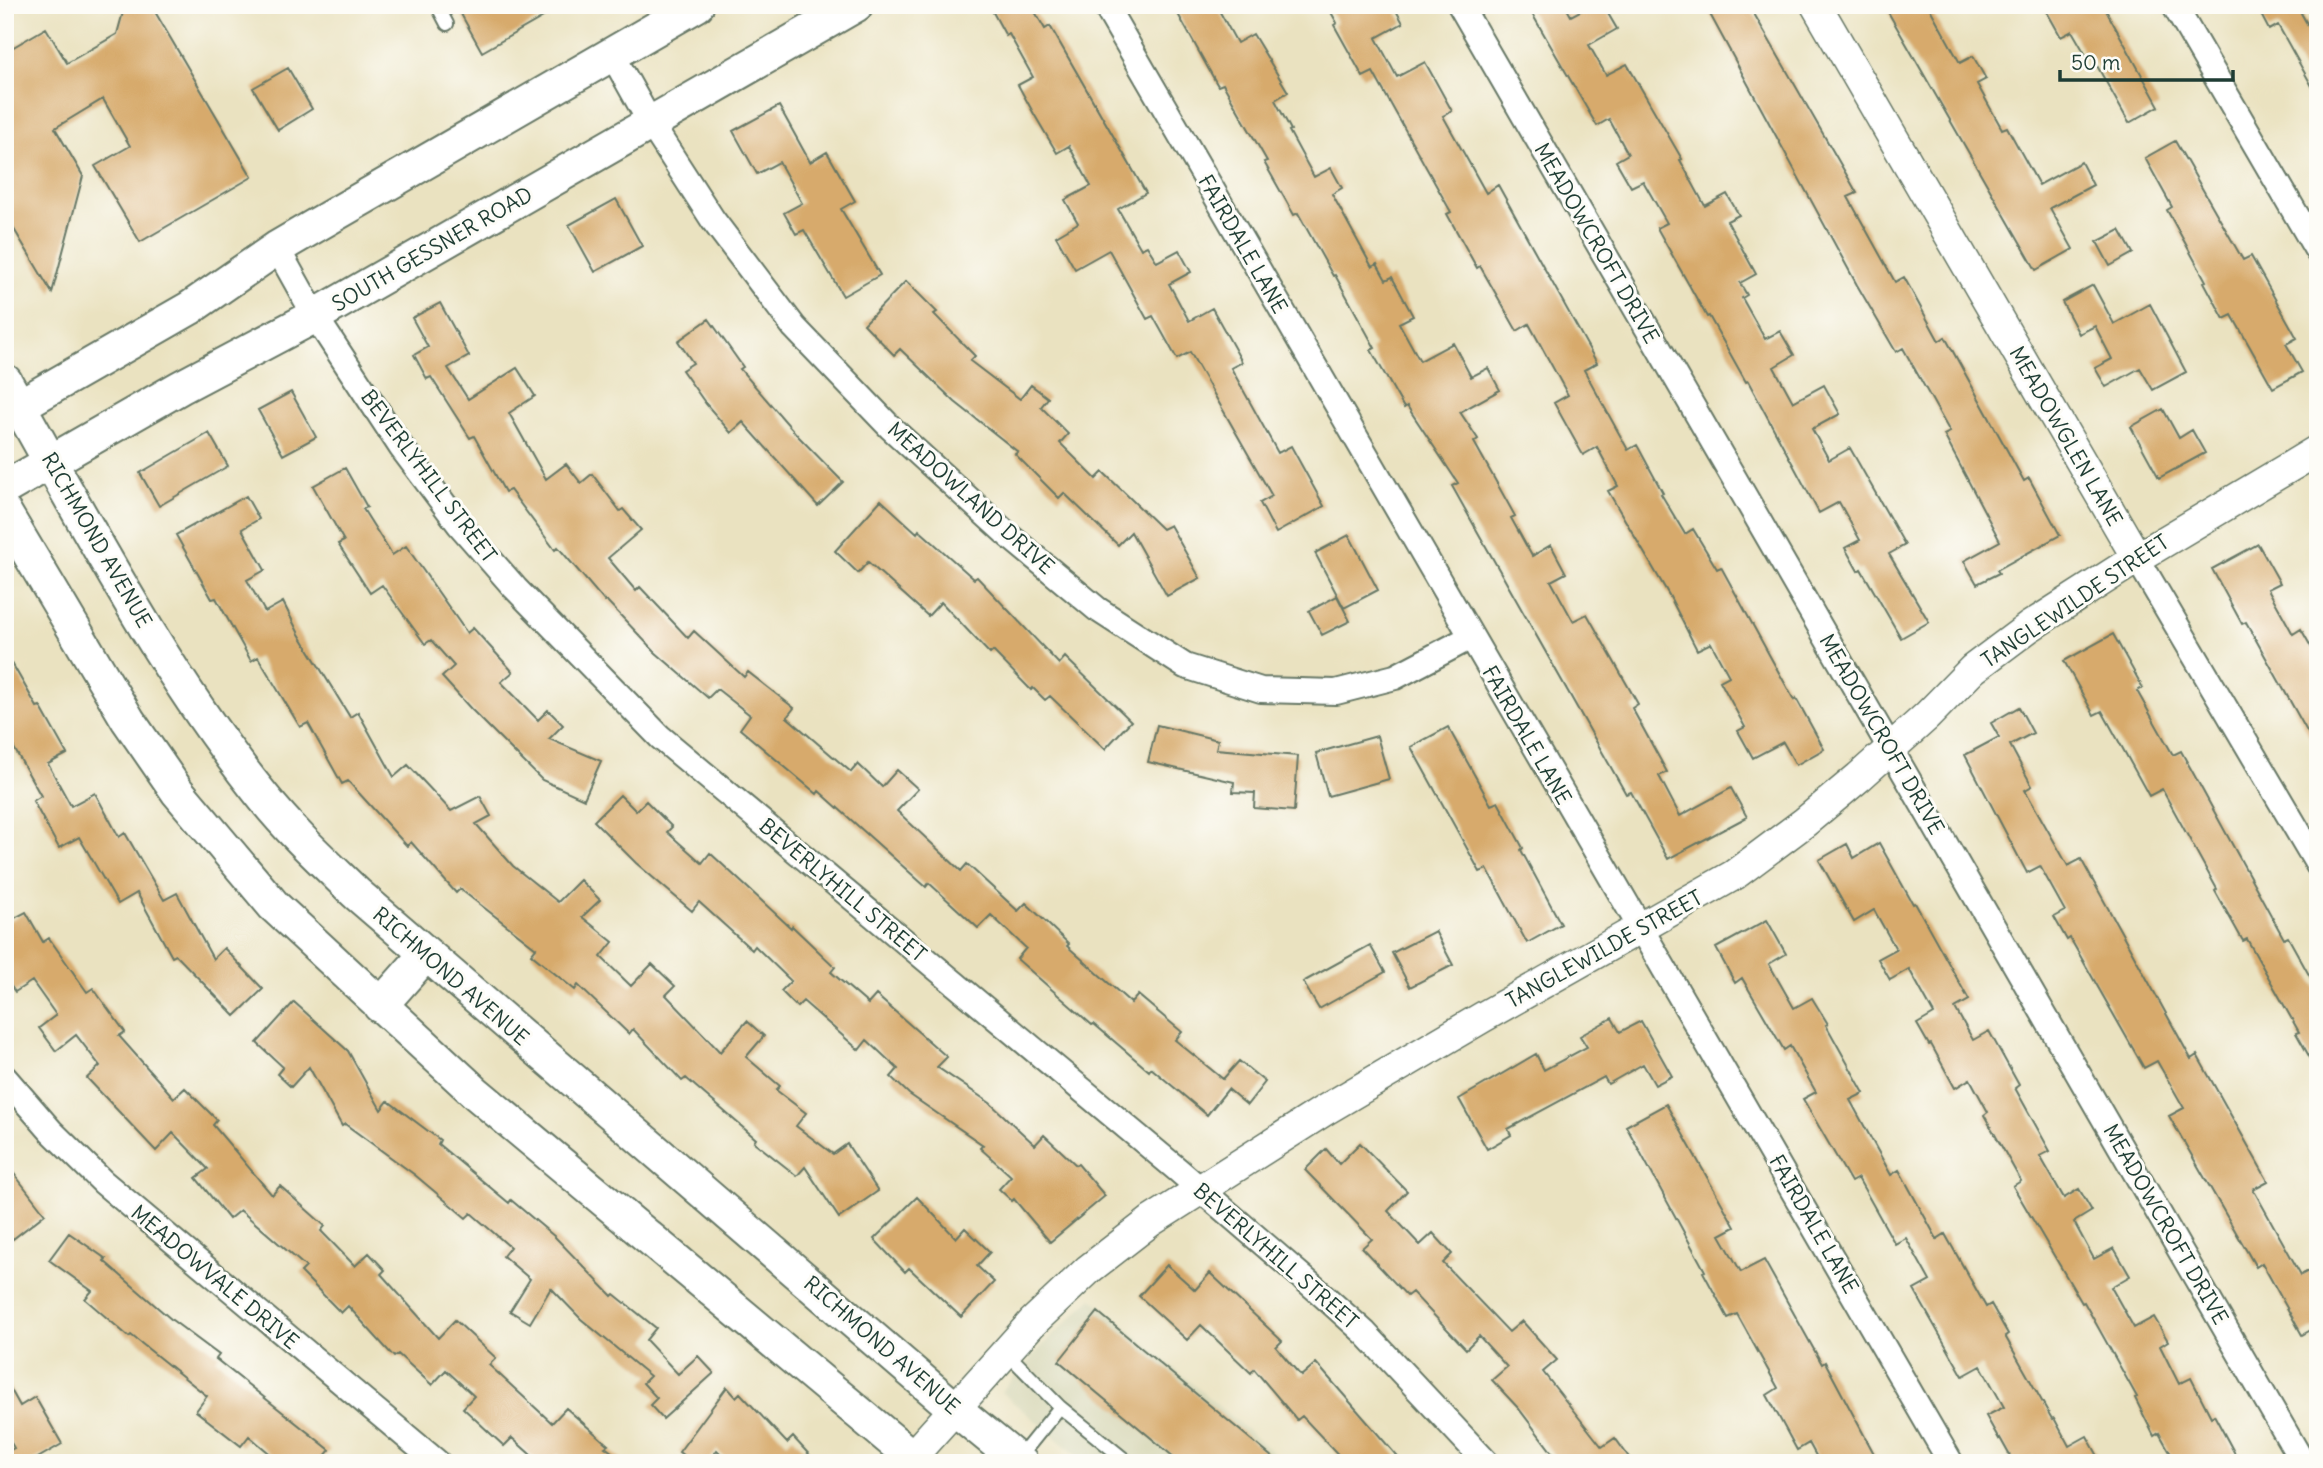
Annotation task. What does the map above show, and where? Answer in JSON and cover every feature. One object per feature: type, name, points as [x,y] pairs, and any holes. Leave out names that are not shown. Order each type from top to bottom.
[{"type":"main road","points":[[10,401],[190,308],[277,248],[696,5]]},
{"type":"main road","name":"SOUTH GESSNER ROAD","points":[[5,488],[181,387],[315,316],[856,5]]},
{"type":"main road","name":"RICHMOND AVENUE","points":[[10,401],[52,462],[170,666],[265,799],[357,894],[1019,1461]]},
{"type":"main road","points":[[5,513],[128,720],[177,791],[274,906],[477,1094],[912,1461]]},
{"type":"main road","points":[[380,1006],[426,954]]},
{"type":"street","name":"FAIRDALE LANE","points":[[1105,5],[1951,1463]]},
{"type":"street","name":"MEADOWCROFT DRIVE","points":[[1460,5],[1889,748],[2001,936],[2303,1463]]},
{"type":"street","name":"MEADOWGLEN LANE","points":[[1815,5],[2318,866]]},
{"type":"street","points":[[2174,5],[2318,252]]},
{"type":"street","name":"MEADOWLAND DRIVE","points":[[612,54],[651,124],[713,220],[794,327],[891,428],[1008,535],[1097,609],[1185,666],[1261,690],[1336,692],[1395,677],[1471,637]]},
{"type":"street","name":"BEVERLYHILL STREET","points":[[277,248],[315,316],[401,447],[459,524],[514,588],[660,737],[1200,1188],[1365,1333],[1487,1463]]},
{"type":"street","name":"TANGLEWILDE STREET","points":[[912,1461],[954,1408],[1032,1323],[1089,1269],[1151,1221],[1325,1110],[1734,875],[1805,822],[1927,716],[1973,669],[2028,627],[2137,558],[2318,450]]},
{"type":"street","name":"MEADOWVALE DRIVE","points":[[5,1078],[51,1131],[103,1182],[438,1463]]},
{"type":"lane","points":[[437,5],[447,24]]},
{"type":"lane","points":[[1005,1351],[1060,1407],[1129,1463]]},
{"type":"lane","points":[[1019,1461],[1060,1407]]},
{"type":"shaded area","points":[[1092,1298],[1285,1463],[1086,1463],[1001,1392],[1042,1346]]},
{"type":"building","points":[[125,5],[151,5],[252,177],[140,242],[95,166],[130,146],[103,99],[55,128],[83,176],[52,293],[5,214],[5,52],[46,28],[67,63],[117,34]]},
{"type":"building","points":[[456,5],[564,5],[482,52]]},
{"type":"building","points":[[989,5],[1031,5],[1045,29],[1050,26],[1146,193],[1118,209],[1141,249],[1147,246],[1157,262],[1179,250],[1191,272],[1169,284],[1189,321],[1212,308],[1242,362],[1231,368],[1278,453],[1291,446],[1324,506],[1276,533],[1260,503],[1272,496],[1190,352],[1177,359],[1153,316],[1147,319],[1109,250],[1075,269],[1056,236],[1078,223],[1065,200],[1091,186],[1069,146],[1057,153],[1034,114],[1018,85],[1033,77]]},
{"type":"building","points":[[1173,5],[1216,5],[1237,43],[1253,34],[1288,92],[1275,100],[1314,177],[1331,168],[1342,188],[1332,194],[1372,267],[1377,264],[1386,280],[1392,277],[1413,316],[1399,323],[1420,361],[1453,343],[1471,377],[1488,368],[1500,390],[1460,412],[1478,439],[1474,442],[1515,516],[1511,518],[1532,556],[1551,545],[1566,573],[1551,581],[1573,621],[1587,614],[1638,704],[1632,708],[1667,772],[1659,776],[1680,816],[1731,788],[1747,817],[1668,859],[1631,792],[1626,794],[1452,486],[1458,483],[1407,406],[1404,408],[1371,350],[1375,348],[1335,275],[1333,276],[1298,213],[1294,215],[1223,84],[1218,86]]},
{"type":"building","points":[[1327,5],[1393,5],[1403,23],[1376,38],[1397,77],[1425,62],[1452,111],[1443,116],[1486,193],[1498,185],[1597,363],[1584,370],[1628,450],[1637,445],[1663,493],[1661,494],[1685,534],[1693,529],[1717,569],[1721,567],[1824,749],[1796,765],[1783,742],[1753,758],[1738,731],[1745,727],[1720,681],[1729,676],[1711,643],[1697,650],[1669,595],[1608,491],[1618,486],[1597,447],[1583,455],[1554,403],[1568,395],[1529,324],[1517,331],[1480,266],[1477,268],[1447,214],[1451,212],[1373,72],[1363,77],[1334,25],[1337,23]]},
{"type":"building","points":[[1527,5],[1565,5],[1571,16],[1591,5],[1603,5],[1617,29],[1589,45],[1606,75],[1627,64],[1682,159],[1680,160],[1705,206],[1727,194],[1739,215],[1727,221],[1756,274],[1740,283],[1747,295],[1742,298],[1765,339],[1780,331],[1794,355],[1774,367],[1793,402],[1824,385],[1840,414],[1812,429],[1829,460],[1850,448],[1905,545],[1889,554],[1929,622],[1901,638],[1861,569],[1858,571],[1845,548],[1860,540],[1839,502],[1819,513],[1748,381],[1746,382],[1709,316],[1707,317],[1657,228],[1667,223],[1643,181],[1631,187],[1616,161],[1628,154],[1609,119],[1597,126]]},
{"type":"building","points":[[1705,5],[1749,5],[1857,193],[1848,197],[1895,282],[1904,277],[1939,341],[1945,337],[2024,481],[2029,478],[2060,535],[1977,584],[1964,561],[2000,541],[1944,435],[1950,432],[1903,348],[1896,352],[1857,285]]},
{"type":"building","points":[[1884,5],[1928,5],[1960,63],[1973,56],[1986,79],[1977,84],[2002,129],[2007,127],[2039,185],[2081,162],[2093,185],[2050,208],[2073,249],[2036,270]]},
{"type":"building","points":[[2043,5],[2103,5],[2159,106],[2129,123],[2091,55],[2087,57],[2072,31],[2061,37]]},
{"type":"building","points":[[2256,5],[2314,5],[2301,13],[2318,43],[2318,97],[2278,25],[2269,30]]},
{"type":"building","points":[[288,68],[312,109],[278,130],[253,88]]},
{"type":"building","points":[[779,106],[810,162],[827,152],[855,201],[841,209],[880,275],[843,296],[804,230],[796,234],[784,213],[802,203],[779,162],[757,174],[733,131]]},
{"type":"building","points":[[2175,141],[2243,260],[2251,256],[2297,338],[2286,344],[2302,372],[2273,388],[2232,315],[2224,319],[2167,210],[2172,207],[2145,158]]},
{"type":"building","points":[[616,199],[642,246],[595,272],[569,225]]},
{"type":"building","points":[[2120,230],[2133,253],[2110,266],[2097,242]]},
{"type":"building","points":[[906,281],[975,356],[970,361],[1020,399],[1031,385],[1048,398],[1041,407],[1068,434],[1060,443],[1096,479],[1103,472],[1162,529],[1170,525],[1200,578],[1167,596],[1131,532],[1118,545],[1064,493],[1059,498],[1015,454],[1018,452],[955,402],[900,349],[894,355],[864,324]]},
{"type":"building","points":[[2093,285],[2114,324],[2150,304],[2186,372],[2153,390],[2140,368],[2106,387],[2095,368],[2112,359],[2095,326],[2079,334],[2062,302]]},
{"type":"building","points":[[440,303],[469,356],[448,368],[468,399],[517,368],[535,396],[509,413],[546,479],[566,464],[581,483],[592,474],[620,511],[623,509],[641,530],[608,558],[636,591],[640,587],[688,638],[694,631],[744,677],[748,672],[794,708],[787,717],[851,772],[858,764],[882,787],[897,770],[918,789],[897,811],[961,871],[967,864],[1018,911],[1026,903],[1069,944],[1067,946],[1131,1003],[1138,995],[1182,1032],[1175,1040],[1223,1079],[1239,1061],[1265,1082],[1247,1105],[1228,1089],[1207,1115],[1151,1068],[1149,1071],[1017,959],[1026,948],[991,915],[978,928],[929,883],[926,887],[819,791],[817,794],[740,729],[750,715],[717,689],[708,698],[655,652],[607,601],[605,602],[558,547],[555,550],[510,490],[505,492],[474,436],[470,438],[431,377],[427,379],[414,355],[428,347],[412,318]]},
{"type":"building","points":[[709,319],[743,367],[740,369],[798,436],[843,482],[818,506],[743,422],[731,433],[682,370],[693,363],[678,341]]},
{"type":"building","points":[[291,392],[316,437],[283,455],[258,410]]},
{"type":"building","points":[[2163,409],[2179,438],[2192,430],[2205,453],[2159,478],[2131,427]]},
{"type":"building","points":[[209,433],[228,466],[159,506],[140,473]]},
{"type":"building","points":[[345,468],[367,507],[363,509],[392,555],[406,546],[467,633],[473,628],[513,672],[501,682],[538,720],[548,710],[563,725],[549,739],[601,761],[584,799],[542,780],[442,677],[454,666],[431,640],[425,644],[382,585],[370,593],[338,544],[344,541],[313,486]]},
{"type":"building","points":[[246,496],[259,519],[242,529],[265,570],[247,580],[265,612],[283,602],[299,634],[350,717],[358,712],[394,777],[408,765],[451,811],[480,796],[491,816],[476,824],[513,866],[558,902],[580,880],[600,900],[582,917],[613,942],[601,957],[631,986],[652,964],[675,986],[666,995],[720,1052],[747,1021],[764,1036],[746,1057],[780,1086],[776,1090],[806,1113],[796,1126],[833,1154],[847,1144],[878,1191],[839,1218],[805,1167],[797,1176],[754,1142],[756,1139],[686,1078],[682,1081],[633,1029],[629,1034],[578,985],[575,990],[531,954],[536,948],[460,889],[456,893],[411,842],[407,846],[348,781],[342,784],[308,723],[300,727],[258,657],[251,661],[216,598],[212,599],[176,535]]},
{"type":"building","points":[[881,500],[974,579],[977,577],[1059,664],[1065,657],[1131,721],[1105,749],[1050,696],[1045,700],[1033,688],[1031,690],[993,651],[990,654],[941,602],[928,616],[868,562],[858,573],[835,551]]},
{"type":"building","points":[[1349,535],[1378,590],[1344,608],[1315,553]]},
{"type":"building","points":[[2258,544],[2280,583],[2268,589],[2293,634],[2301,629],[2318,659],[2318,751],[2246,622],[2242,624],[2212,569]]},
{"type":"building","points":[[1337,596],[1350,621],[1322,635],[1309,611]]},
{"type":"building","points":[[2113,634],[2143,688],[2137,691],[2173,755],[2181,751],[2284,939],[2288,937],[2318,991],[2318,1072],[2247,939],[2243,941],[2215,891],[2217,889],[2162,789],[2149,796],[2102,711],[2094,715],[2064,661]]},
{"type":"building","points":[[5,651],[67,754],[48,764],[71,806],[95,793],[119,837],[125,833],[164,900],[177,893],[213,959],[224,948],[263,989],[235,1016],[176,955],[172,957],[137,893],[118,904],[79,837],[59,848],[33,801],[41,796],[5,732]]},
{"type":"building","points":[[2019,707],[2033,733],[2010,745],[2032,786],[2025,790],[2068,866],[2081,859],[2191,1059],[2197,1055],[2268,1181],[2253,1189],[2301,1275],[2318,1266],[2318,1326],[2302,1335],[2262,1263],[2256,1267],[2169,1116],[2184,1108],[2157,1061],[2144,1068],[2070,938],[2067,940],[2054,917],[2065,911],[2040,866],[2027,873],[1965,755],[1999,737],[1991,723]]},
{"type":"building","points":[[1157,725],[1218,740],[1216,749],[1298,756],[1294,811],[1254,808],[1255,793],[1233,792],[1234,782],[1148,762]]},
{"type":"building","points":[[1448,727],[1491,805],[1498,802],[1561,924],[1527,943],[1487,869],[1480,872],[1411,747]]},
{"type":"building","points":[[1377,736],[1389,779],[1328,796],[1316,753]]},
{"type":"building","points":[[620,795],[636,811],[646,801],[672,827],[667,832],[702,863],[710,853],[835,967],[831,972],[868,1004],[876,995],[947,1057],[937,1067],[990,1103],[1035,1145],[1044,1135],[1078,1164],[1105,1196],[1050,1242],[1014,1199],[1012,1201],[999,1189],[1011,1176],[980,1148],[983,1145],[909,1094],[891,1077],[898,1069],[867,1040],[859,1050],[803,1001],[797,1007],[781,991],[791,981],[755,946],[752,950],[699,902],[692,911],[636,863],[594,821]]},
{"type":"building","points":[[1879,843],[1969,1000],[1955,1008],[1973,1040],[1989,1031],[2019,1085],[2015,1088],[2050,1151],[2040,1156],[2064,1198],[2079,1189],[2092,1211],[2074,1222],[2094,1259],[2114,1248],[2130,1276],[2111,1287],[2134,1328],[2154,1317],[2168,1341],[2160,1346],[2179,1384],[2191,1378],[2211,1417],[2214,1415],[2240,1463],[2176,1463],[2159,1433],[2154,1436],[2135,1398],[2137,1397],[2084,1302],[2082,1303],[2013,1186],[2021,1181],[1984,1115],[1988,1112],[1970,1079],[1955,1088],[1917,1024],[1934,1014],[1909,969],[1890,980],[1878,959],[1896,949],[1874,910],[1854,922],[1819,860],[1847,844],[1854,858]]},
{"type":"building","points":[[26,912],[43,942],[49,938],[87,992],[93,988],[125,1032],[119,1036],[174,1098],[185,1088],[217,1120],[213,1125],[272,1195],[280,1186],[325,1226],[321,1231],[355,1266],[369,1253],[385,1270],[381,1274],[438,1338],[455,1320],[496,1358],[489,1365],[552,1423],[566,1408],[608,1445],[605,1447],[627,1463],[567,1463],[558,1454],[550,1463],[540,1463],[512,1438],[504,1446],[463,1408],[474,1396],[446,1370],[432,1385],[398,1354],[394,1357],[348,1306],[341,1313],[301,1272],[306,1267],[240,1210],[229,1219],[196,1178],[208,1169],[173,1133],[156,1151],[87,1078],[100,1066],[76,1035],[56,1051],[39,1028],[56,1015],[32,981],[15,992],[5,978],[5,923]]},
{"type":"building","points":[[1767,920],[1786,954],[1769,964],[1794,1008],[1812,998],[1828,1024],[1826,1025],[1864,1093],[1850,1100],[1891,1175],[1899,1170],[1937,1239],[1945,1234],[1986,1307],[1991,1304],[2008,1334],[2005,1336],[2069,1446],[2087,1436],[2098,1456],[2085,1463],[2038,1463],[2034,1456],[2022,1463],[2014,1463],[1999,1439],[1986,1416],[2004,1407],[1981,1366],[1963,1376],[1914,1290],[1930,1281],[1906,1238],[1895,1244],[1858,1178],[1851,1182],[1803,1099],[1816,1092],[1790,1046],[1784,1050],[1742,978],[1735,983],[1716,948]]},
{"type":"building","points":[[1435,931],[1453,965],[1410,987],[1392,953]]},
{"type":"building","points":[[1370,945],[1385,972],[1319,1009],[1303,982]]},
{"type":"building","points":[[294,1002],[348,1051],[381,1110],[388,1101],[440,1140],[438,1144],[555,1237],[612,1296],[614,1294],[656,1328],[646,1340],[678,1374],[698,1356],[714,1373],[663,1419],[650,1405],[657,1398],[643,1383],[650,1376],[581,1319],[551,1288],[530,1323],[510,1311],[530,1279],[503,1256],[510,1247],[471,1213],[466,1218],[415,1175],[345,1124],[342,1126],[309,1067],[291,1087],[277,1074],[283,1067],[257,1043]]},
{"type":"building","points":[[1612,1018],[1620,1032],[1641,1021],[1672,1076],[1655,1085],[1643,1064],[1608,1084],[1604,1077],[1508,1129],[1511,1135],[1487,1149],[1459,1099],[1536,1054],[1544,1070],[1587,1047],[1580,1036]]},
{"type":"building","points":[[1666,1104],[1735,1227],[1720,1235],[1741,1272],[1764,1260],[1822,1364],[1825,1362],[1879,1463],[1820,1463],[1809,1443],[1797,1450],[1767,1395],[1778,1388],[1737,1314],[1728,1318],[1626,1126]]},
{"type":"building","points":[[1360,1143],[1407,1191],[1388,1211],[1420,1245],[1433,1233],[1452,1254],[1443,1263],[1509,1332],[1522,1321],[1557,1360],[1543,1372],[1602,1447],[1615,1438],[1633,1463],[1560,1463],[1519,1409],[1492,1380],[1507,1367],[1479,1336],[1466,1349],[1412,1292],[1407,1296],[1362,1248],[1372,1239],[1305,1170],[1326,1149],[1339,1164]]},
{"type":"building","points":[[5,1162],[45,1214],[13,1239],[5,1228]]},
{"type":"building","points":[[917,1197],[956,1238],[965,1228],[990,1252],[977,1266],[994,1282],[961,1317],[909,1268],[905,1272],[874,1239]]},
{"type":"building","points":[[69,1233],[106,1259],[104,1261],[172,1320],[219,1355],[216,1359],[330,1450],[319,1463],[281,1463],[249,1436],[241,1446],[196,1411],[207,1396],[131,1335],[129,1337],[85,1299],[92,1291],[49,1260]]},
{"type":"building","points":[[1167,1265],[1195,1290],[1210,1273],[1282,1341],[1276,1347],[1301,1376],[1316,1363],[1403,1463],[1346,1463],[1302,1416],[1297,1420],[1254,1369],[1251,1373],[1201,1325],[1187,1340],[1139,1296]]},
{"type":"building","points":[[1098,1312],[1279,1463],[1181,1463],[1059,1361]]},
{"type":"building","points":[[5,1379],[20,1406],[35,1397],[62,1444],[29,1463],[5,1463],[5,1453],[14,1448],[5,1432]]},
{"type":"building","points":[[727,1387],[736,1397],[740,1393],[787,1443],[793,1437],[817,1463],[730,1463],[717,1450],[708,1463],[693,1463],[679,1452]]}]
